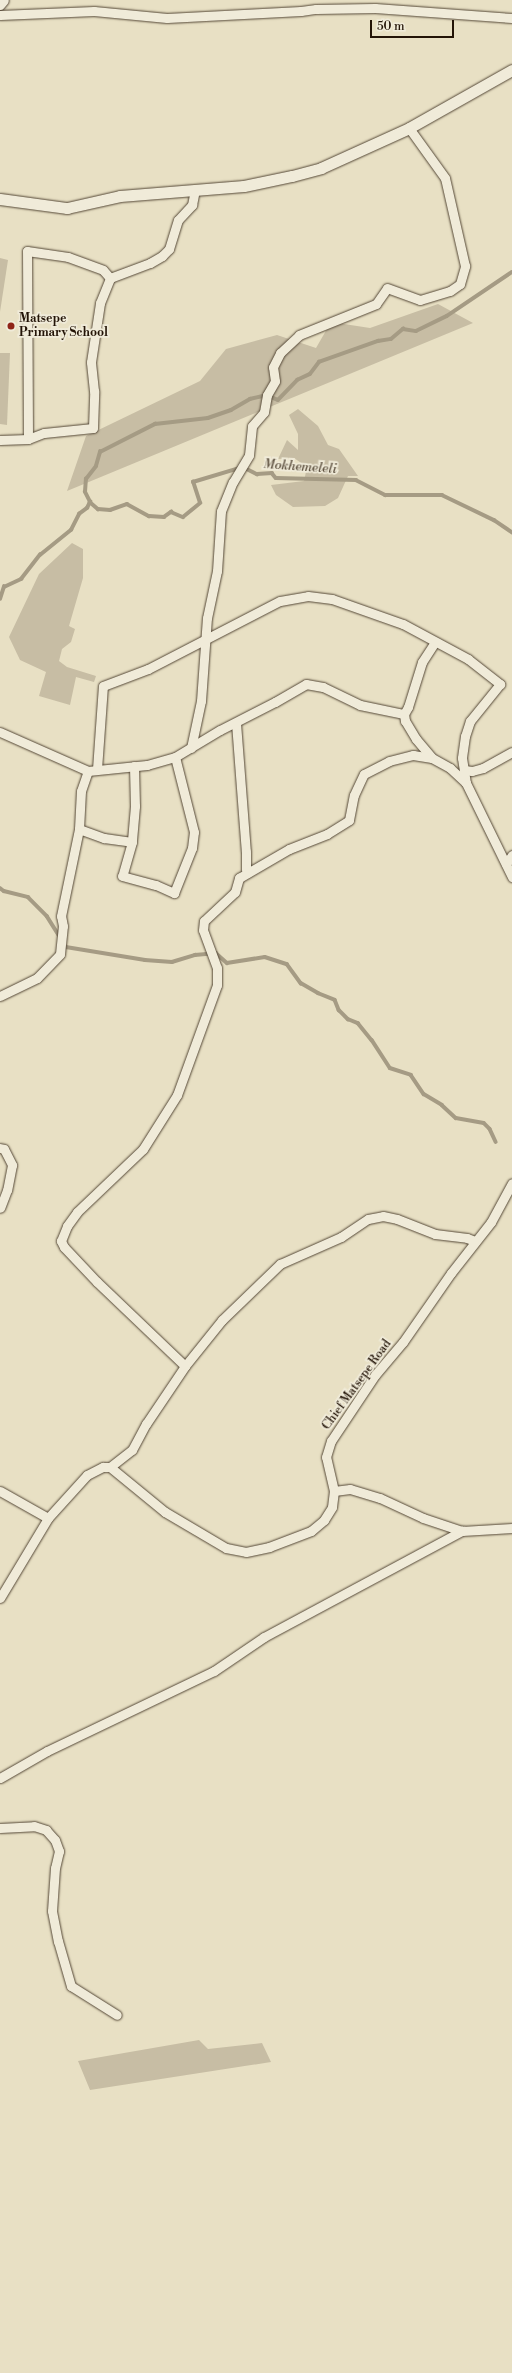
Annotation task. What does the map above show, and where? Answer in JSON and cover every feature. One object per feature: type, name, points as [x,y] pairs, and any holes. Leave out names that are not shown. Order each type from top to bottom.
[{"type":"street","points":[[0,5],[4,0]]},
{"type":"street","points":[[0,15],[94,11],[167,18],[301,11],[316,8],[375,8],[512,18]]},
{"type":"street","points":[[0,199],[67,208],[120,196],[244,186],[321,168],[409,128],[512,70]]},
{"type":"street","points":[[191,748],[201,701],[207,618],[217,571],[221,511],[233,482],[249,455],[252,426],[264,412],[268,395],[275,381],[273,367],[280,353],[299,335],[376,304],[387,288],[420,300],[450,292],[460,284],[465,266],[445,178],[409,128]]},
{"type":"street","points":[[0,440],[28,439],[44,433],[93,428],[94,391],[91,362],[100,303],[110,278],[150,263],[162,256],[169,249],[178,220],[192,205],[195,189]]},
{"type":"street","points":[[28,439],[26,362],[27,251],[68,258],[103,270],[110,278]]},
{"type":"street","points":[[0,996],[37,978],[60,954],[63,926],[61,916],[78,828],[82,791],[92,770],[103,686],[148,669],[206,638],[245,621],[280,601],[308,596],[332,599],[403,624],[468,660],[500,684],[470,721],[465,736],[462,758],[466,784]]},
{"type":"street","points":[[432,758],[416,739],[405,721],[404,714],[408,707],[422,662],[435,642]]},
{"type":"street","points":[[0,732],[92,770],[116,770],[152,764],[175,757],[220,730],[236,723],[306,684],[323,687],[360,705],[404,714]]},
{"type":"street","points":[[236,723],[246,869],[248,873]]},
{"type":"street","points":[[464,770],[472,771],[483,768],[512,752]]},
{"type":"street","points":[[185,1366],[97,1282],[64,1247],[61,1241],[67,1226],[77,1212],[143,1149],[177,1095],[217,985],[217,968],[203,930],[204,921],[235,892],[239,878],[289,849],[327,834],[349,820],[354,795],[364,774],[389,761],[413,755],[432,758],[450,768],[466,784],[512,877]]},
{"type":"street","points":[[134,766],[135,806],[132,842],[122,876],[156,885],[174,893],[192,848],[194,832],[175,757]]},
{"type":"street","points":[[78,828],[104,838],[132,842]]},
{"type":"street","points":[[506,864],[512,854]]},
{"type":"street","points":[[0,1148],[4,1149],[12,1165],[7,1190],[0,1208]]},
{"type":"street","name":"Chief Matsepe Road","points":[[110,1467],[165,1512],[226,1548],[246,1552],[269,1547],[311,1531],[324,1520],[332,1507],[334,1491],[326,1457],[330,1441],[375,1375],[403,1342],[491,1222],[512,1183]]},
{"type":"street","points":[[0,1598],[48,1518],[87,1475],[95,1470],[110,1467],[132,1450],[146,1424],[185,1366],[222,1320],[280,1264],[340,1237],[368,1219],[383,1216],[397,1219],[435,1234],[467,1238],[475,1242]]},
{"type":"street","points":[[334,1491],[350,1489],[380,1498],[423,1518],[462,1531],[512,1528]]},
{"type":"street","points":[[0,1491],[48,1518]]},
{"type":"street","points":[[0,1778],[47,1751],[214,1671],[264,1637],[462,1531]]},
{"type":"street","points":[[0,1828],[34,1826],[46,1830],[55,1840],[59,1851],[55,1868],[52,1911],[58,1941],[71,1986],[117,2015]]},
{"type":"shaded area","points":[[0,258],[8,260],[0,312]]},
{"type":"shaded area","points":[[438,304],[473,323],[67,491],[86,436],[200,381],[226,349],[277,335],[316,348],[331,322],[370,328]]},
{"type":"shaded area","points":[[0,353],[10,353],[7,425],[0,424]]},
{"type":"shaded area","points":[[298,409],[318,426],[328,445],[339,449],[358,476],[348,476],[338,498],[325,506],[293,507],[276,495],[271,485],[304,481],[307,467],[294,458],[278,459],[287,440],[298,450],[298,434],[289,415]]},
{"type":"shaded area","points":[[72,543],[83,549],[83,578],[69,626],[75,629],[71,642],[62,649],[59,661],[67,667],[96,676],[94,682],[76,677],[70,705],[39,696],[46,672],[20,660],[9,637],[39,574]]},
{"type":"shaded area","points":[[199,2040],[208,2049],[262,2043],[271,2062],[90,2090],[78,2061]]},
{"type":"waterway","points":[[90,502],[85,492],[86,479],[96,466],[100,452],[155,424],[208,418],[231,410],[250,399],[267,395],[278,400],[297,380],[310,374],[319,362],[378,341],[391,339],[403,329],[416,331],[447,316],[512,272]]},
{"type":"waterway","name":"Mokhemeleli","points":[[0,599],[4,587],[21,579],[40,555],[71,530],[79,514],[87,508],[90,502],[98,509],[110,510],[127,504],[149,516],[164,517],[171,512],[183,517],[200,503],[193,482],[243,467],[257,474],[272,473],[276,478],[356,480],[385,495],[442,495],[494,520],[512,532]]},
{"type":"waterway","points":[[0,888],[4,891],[28,897],[47,916],[60,937]]},
{"type":"waterway","points":[[63,942],[66,947],[145,960],[172,962],[195,955],[216,953],[227,963],[265,957],[287,964],[301,983],[318,993],[335,1000],[339,1010],[348,1019],[358,1023],[372,1040],[390,1068],[411,1075],[424,1094],[442,1105],[456,1118],[484,1123],[490,1129],[496,1142]]},
{"type":"place","name":"Matsepe Primary School","points":[[11,326]]}]
